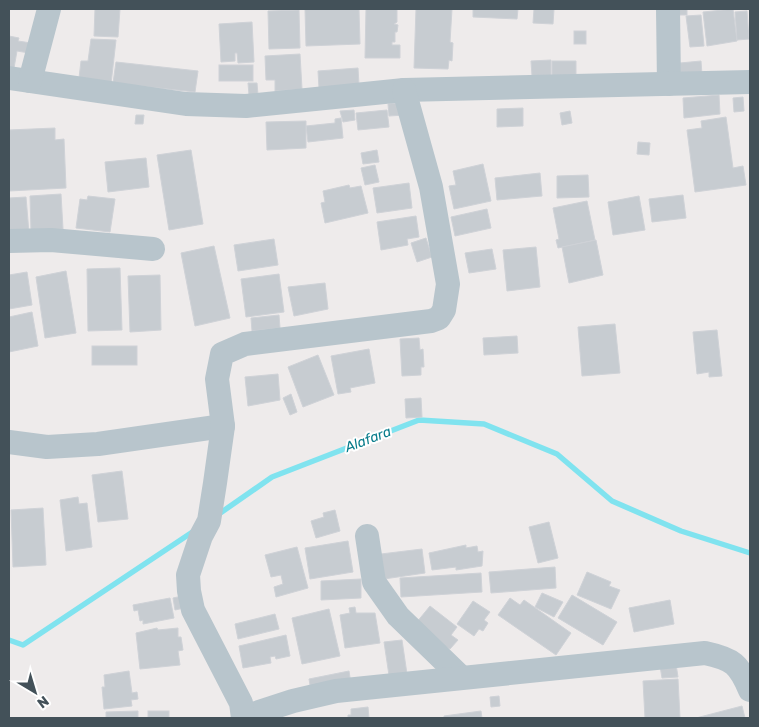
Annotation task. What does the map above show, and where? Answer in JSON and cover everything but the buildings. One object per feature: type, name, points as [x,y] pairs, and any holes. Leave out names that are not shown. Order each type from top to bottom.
[{"type":"street","points":[[49,9],[20,80],[186,104],[246,106],[404,90],[750,82]]},
{"type":"street","points":[[668,9],[669,84]]},
{"type":"street","points":[[404,90],[431,186],[448,284],[444,310],[439,318],[431,322],[245,344],[222,354],[217,379],[223,426],[209,521],[201,536],[188,574],[188,591],[192,610],[241,703],[244,718],[293,701],[336,691],[706,653],[735,662],[743,673],[750,690]]},
{"type":"street","points":[[9,241],[51,240],[153,248]]},
{"type":"street","points":[[9,442],[47,447],[98,444],[223,426]]},
{"type":"street","points":[[368,536],[374,582],[398,616],[462,677]]},
{"type":"waterway","name":"Alafara","points":[[216,516],[272,477],[419,420],[484,424],[557,454],[612,501],[681,531],[750,553]]},
{"type":"waterway","name":"Alafara","points":[[9,640],[23,645],[194,531]]}]
